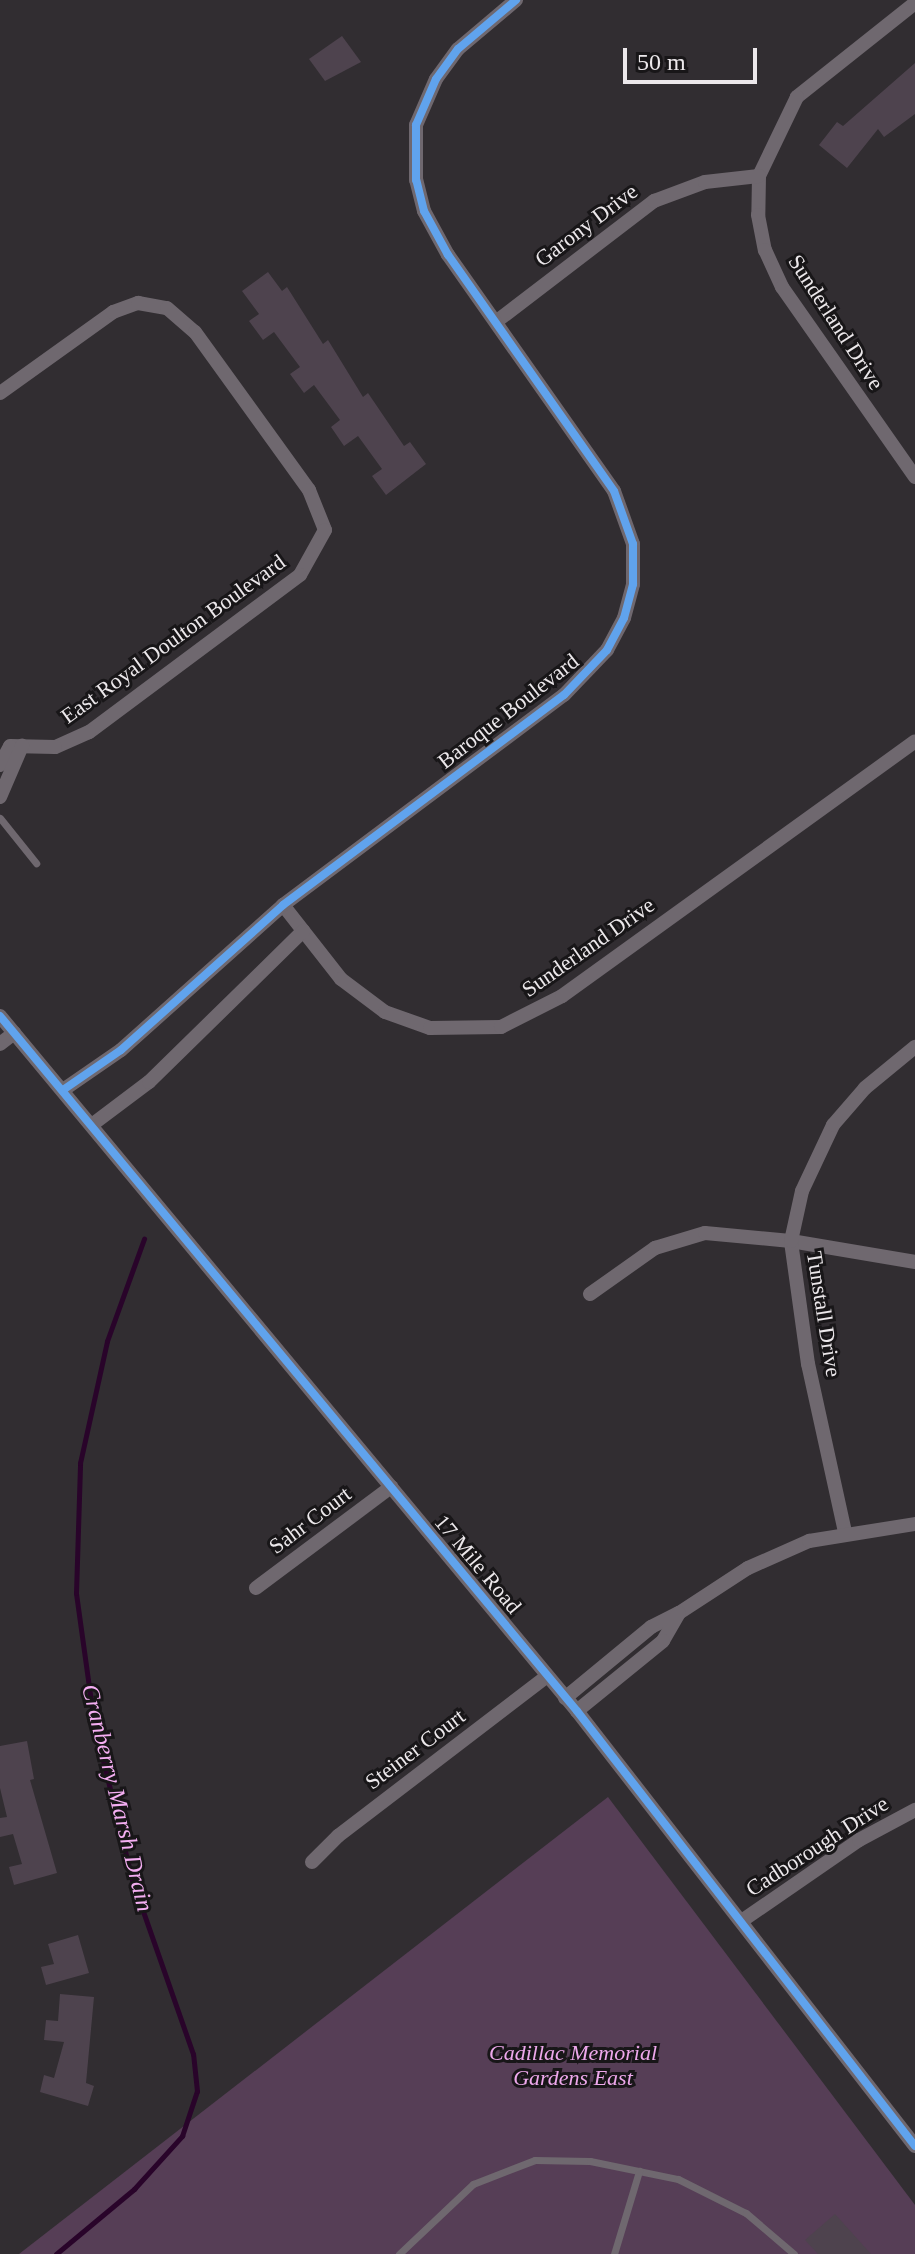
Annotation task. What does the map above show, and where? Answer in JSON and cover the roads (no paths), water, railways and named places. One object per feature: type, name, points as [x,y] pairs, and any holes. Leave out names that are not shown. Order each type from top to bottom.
[{"type":"street","name":"Baroque Boulevard","points":[[63,1090],[121,1050],[283,905],[564,695],[597,663],[624,618],[634,561],[623,510],[594,456],[448,255],[424,211],[415,145],[421,108],[436,79],[458,49],[516,0]]},
{"type":"street","name":"Sunderland Drive","points":[[915,3],[797,97],[759,176],[761,232],[782,287],[915,477]]},
{"type":"street","name":"Garony Drive","points":[[497,321],[654,201],[705,182],[759,176]]},
{"type":"street","name":"East Royal Doulton Boulevard","points":[[0,393],[100,320],[125,306],[151,303],[167,308],[195,332],[309,490],[325,530],[300,575],[89,732],[55,747],[11,742]]},
{"type":"street","name":"Sunderland Drive","points":[[283,905],[341,979],[385,1012],[430,1028],[501,1027],[562,996],[915,741]]},
{"type":"street","points":[[0,765],[11,742]]},
{"type":"street","points":[[0,797],[11,742]]},
{"type":"street","points":[[93,1124],[149,1082],[303,931]]},
{"type":"street","name":"17 Mile Road","points":[[0,1016],[93,1124],[577,1711],[743,1920],[915,2146]]},
{"type":"street","points":[[0,1044],[14,1033]]},
{"type":"street","name":"Tunstall Drive","points":[[845,1532],[808,1364],[791,1241],[802,1191],[833,1125],[865,1088],[915,1047]]},
{"type":"street","points":[[590,1294],[637,1259],[677,1239],[705,1233],[791,1241],[915,1262]]},
{"type":"street","name":"Sahr Court","points":[[256,1588],[391,1487]]},
{"type":"street","points":[[565,1698],[651,1627],[679,1613],[748,1568],[845,1532],[915,1524]]},
{"type":"street","points":[[577,1711],[663,1641],[679,1613]]},
{"type":"street","name":"Steiner Court","points":[[312,1862],[338,1836],[547,1676]]},
{"type":"street","name":"Cadborough Drive","points":[[743,1920],[859,1840],[915,1810]]},
{"type":"lane","points":[[0,818],[36,863]]},
{"type":"lane","points":[[399,2254],[473,2184],[535,2160],[590,2161],[678,2179],[746,2213],[794,2254]]},
{"type":"lane","points":[[614,2254],[639,2171]]},
{"type":"waterway","name":"Cranberry Marsh Drain","points":[[56,2254],[134,2189],[182,2136],[197,2091],[193,2054],[132,1880],[94,1723],[76,1593],[80,1463],[107,1341],[144,1239]]},
{"type":"park label","name":"Cadillac Memorial Gardens East","points":[[573,2064]]}]
